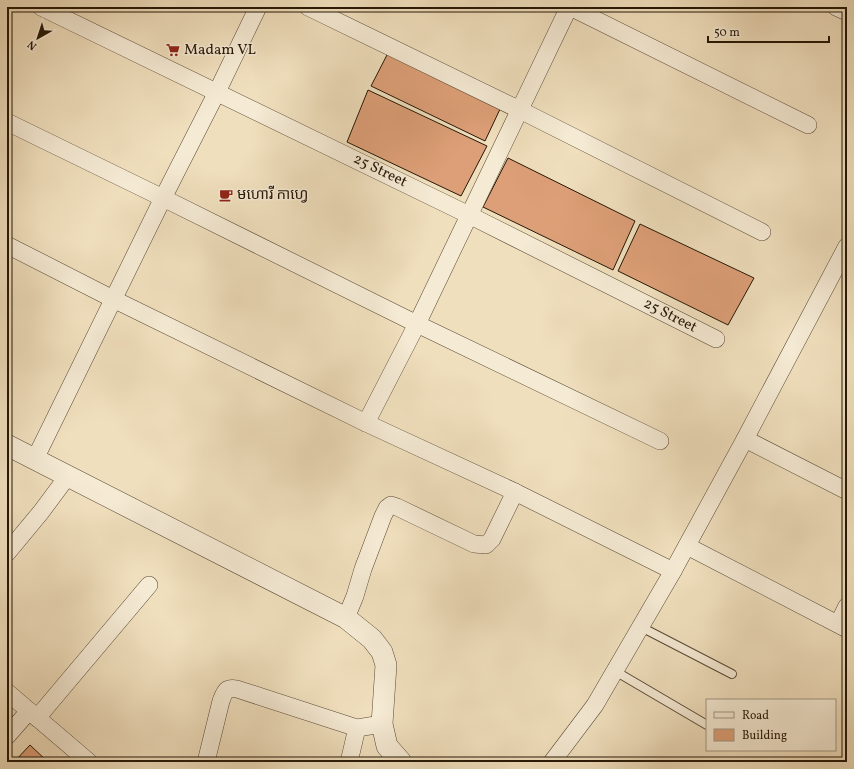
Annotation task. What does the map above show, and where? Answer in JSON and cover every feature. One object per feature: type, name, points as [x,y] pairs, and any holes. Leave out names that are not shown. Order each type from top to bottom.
[{"type":"street","name":"25 Street","points":[[42,7],[469,215],[716,339]]},
{"type":"street","points":[[35,459],[258,7]]},
{"type":"street","points":[[308,7],[520,110],[762,232]]},
{"type":"street","points":[[366,423],[417,324],[570,7],[808,125]]},
{"type":"street","points":[[836,7],[847,12]]},
{"type":"street","points":[[7,122],[417,324],[660,441]]},
{"type":"street","points":[[7,245],[366,423],[515,492],[673,570]]},
{"type":"street","points":[[552,762],[595,705],[641,627],[745,439],[847,246]]},
{"type":"street","points":[[745,439],[847,491]]},
{"type":"street","points":[[7,445],[67,477],[346,618],[372,639],[382,652],[386,665],[382,724],[387,746],[401,762]]},
{"type":"street","points":[[7,553],[41,512],[67,477]]},
{"type":"street","points":[[346,618],[383,516],[387,508],[391,505],[474,544],[486,545],[492,539],[515,492]]},
{"type":"street","points":[[687,546],[842,627],[847,606]]},
{"type":"street","points":[[7,736],[33,714],[150,585]]},
{"type":"street","points":[[206,762],[221,701],[227,689],[237,689],[357,728],[382,724]]},
{"type":"street","points":[[7,692],[89,762]]},
{"type":"street","points":[[349,762],[357,728]]},
{"type":"lane","points":[[641,627],[732,674]]},
{"type":"lane","points":[[615,671],[706,724]]},
{"type":"building","points":[[388,53],[501,107],[485,141],[371,86]]},
{"type":"building","points":[[368,90],[487,146],[461,196],[347,142]]},
{"type":"building","points":[[508,158],[635,221],[613,270],[483,207]]},
{"type":"building","points":[[640,224],[754,278],[728,325],[618,271]]},
{"type":"building","points":[[30,745],[48,762],[14,762]]},
{"type":"place","name":"Madam VL","points":[[173,50]]},
{"type":"place","name":"មហោរី កាហ្វេ","points":[[226,195]]}]
